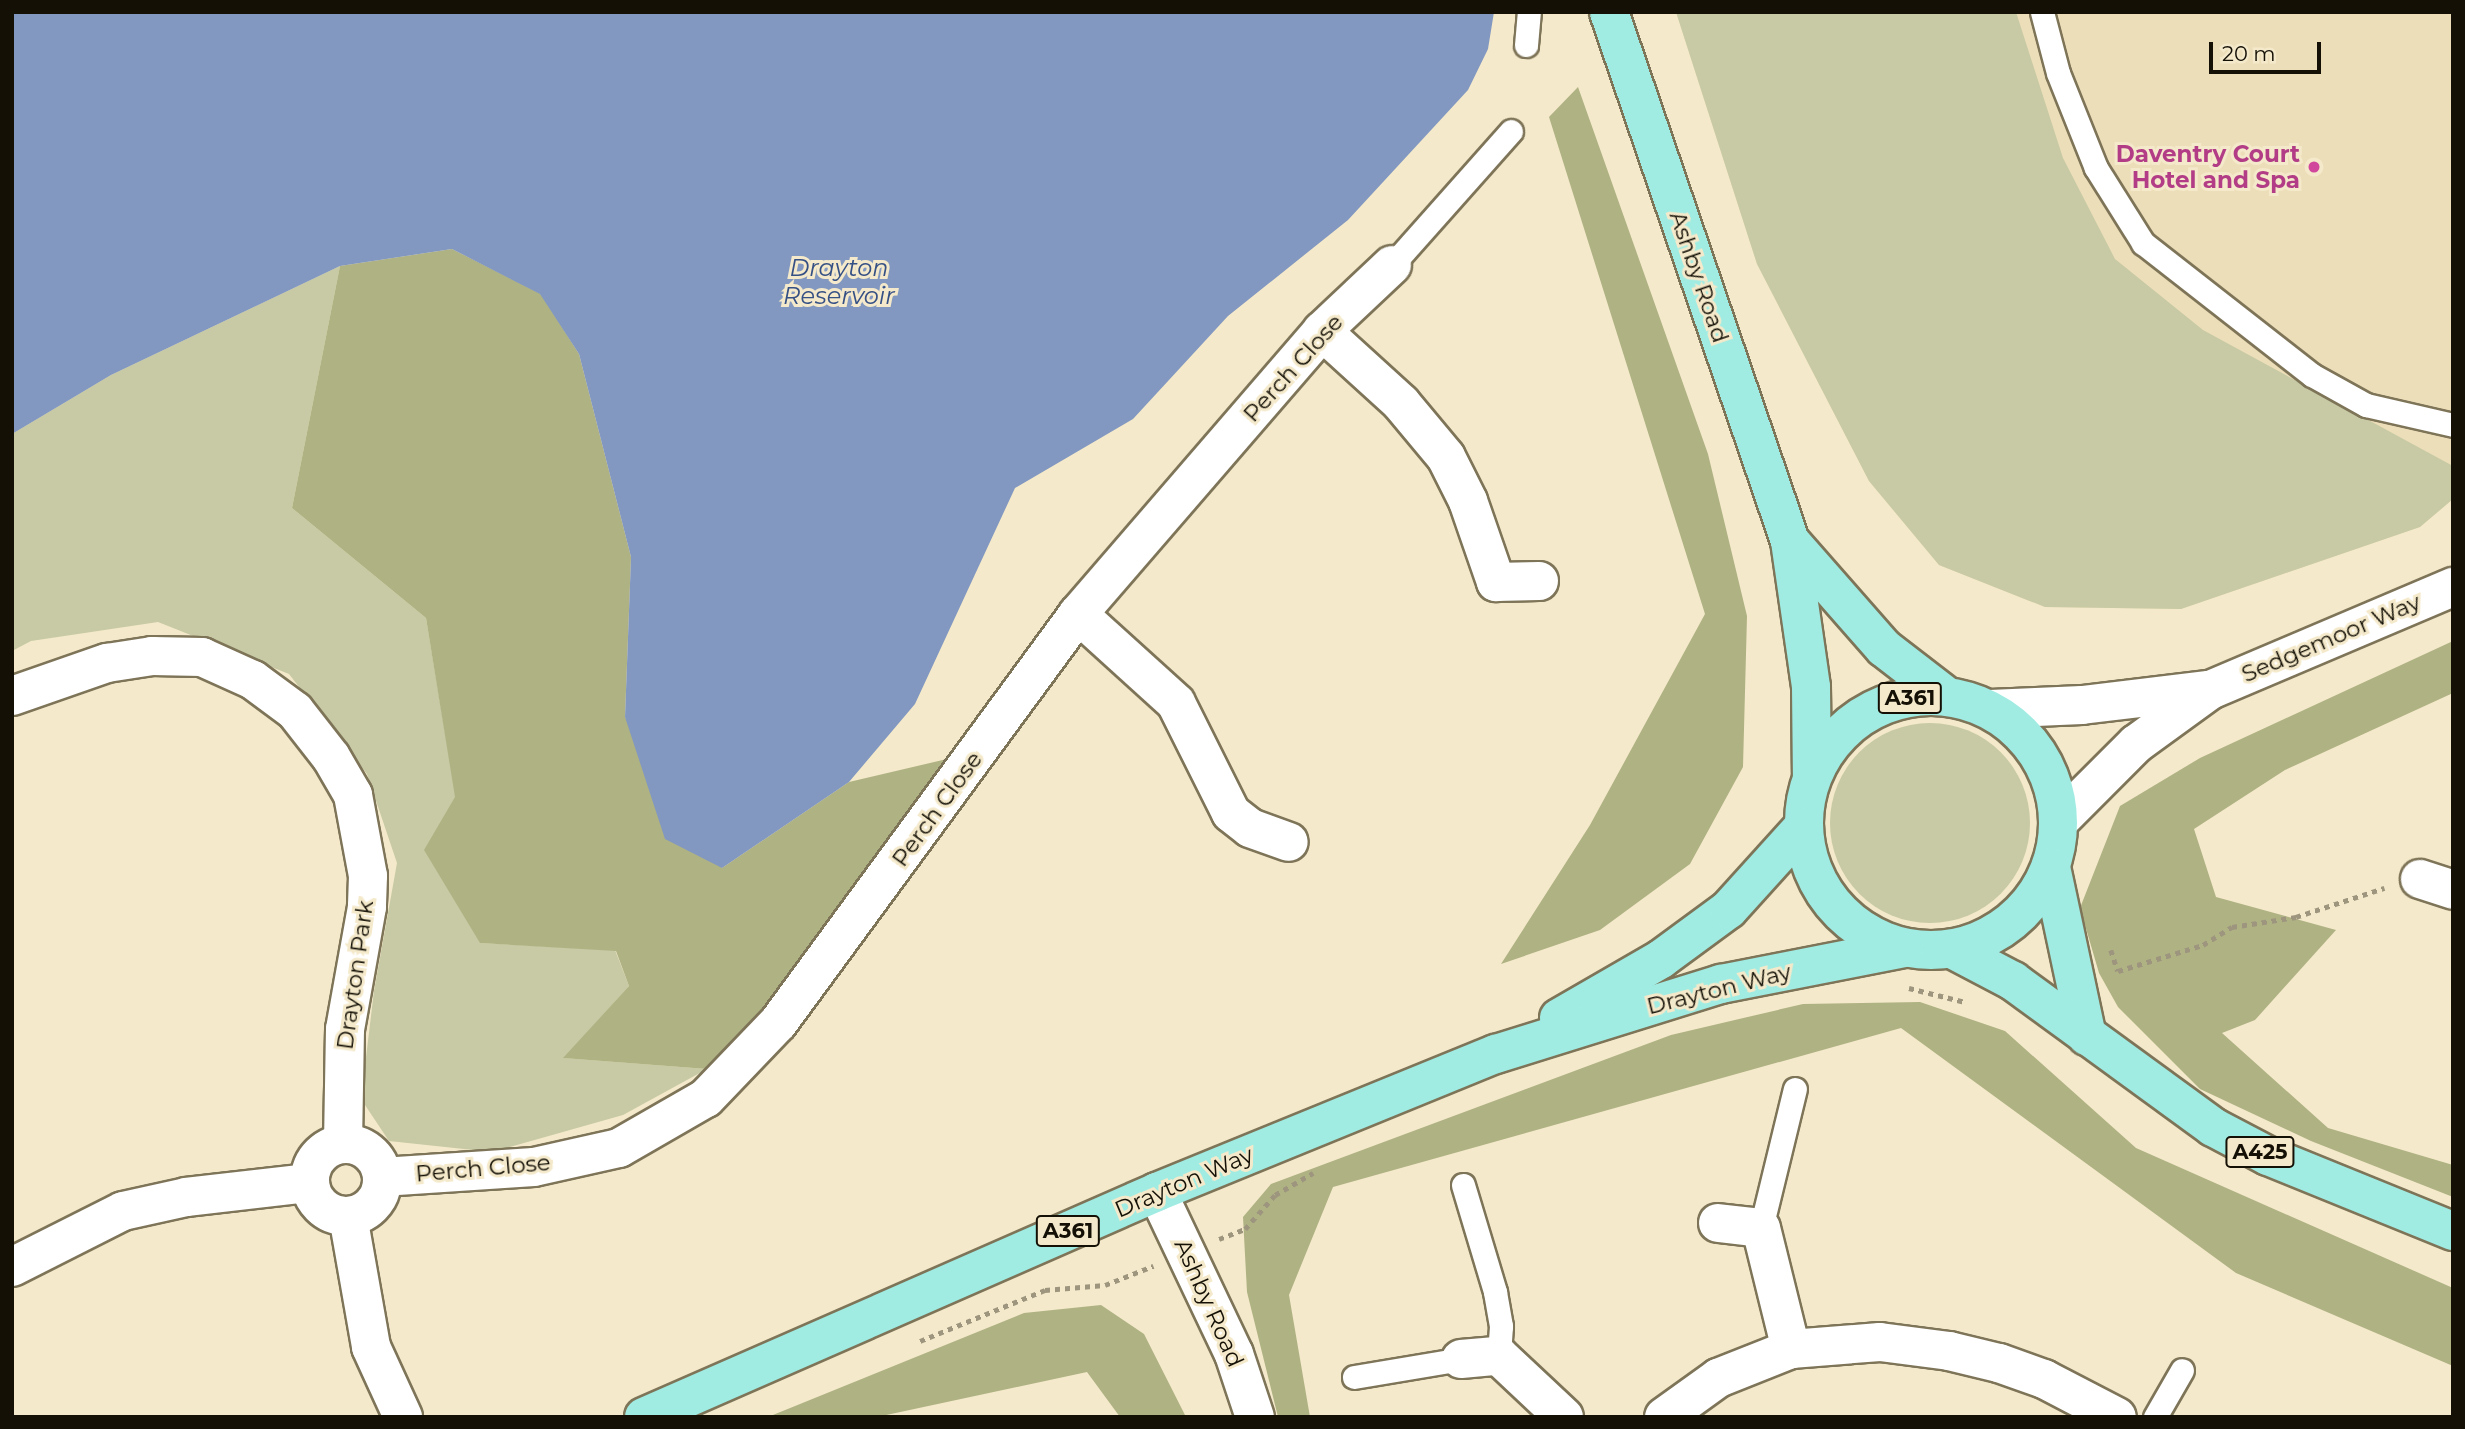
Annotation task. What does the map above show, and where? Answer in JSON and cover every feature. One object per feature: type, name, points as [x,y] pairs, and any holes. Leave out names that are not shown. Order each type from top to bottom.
[{"type":"main road","name":"Ashby Road","points":[[1609,12],[1790,541],[1811,687],[1812,778]]},
{"type":"main road","name":"Ashby Road","points":[[1790,541],[1884,648],[1945,695]]},
{"type":"main road","name":"A361","points":[[1945,695],[1990,709],[2026,738],[2051,776],[2060,821],[2052,867],[2029,905],[1994,934],[1952,949],[1904,948],[1865,932],[1833,905],[1811,869],[1803,827],[1812,778],[1842,731],[1876,707],[1916,696],[1945,695]]},
{"type":"main road","name":"Drayton Way","points":[[1496,1055],[1661,959],[1729,909],[1803,827]]},
{"type":"main road","points":[[2052,867],[2087,1036]]},
{"type":"main road","name":"Drayton Way","points":[[644,1417],[1157,1192],[1496,1055],[1721,984],[1904,948]]},
{"type":"main road","name":"A425","points":[[1952,949],[2013,981],[2224,1133],[2268,1156],[2453,1231]]},
{"type":"street","name":"Perch Close","points":[[382,1177],[534,1167],[619,1147],[706,1098],[778,1024],[1078,614],[1322,331],[1392,265]]},
{"type":"street","points":[[1322,331],[1401,403],[1446,457],[1468,501],[1496,582],[1539,581]]},
{"type":"street","name":"Sedgemoor Way","points":[[2060,821],[2136,744],[2210,690],[2453,587]]},
{"type":"street","points":[[1078,614],[1176,703],[1231,813],[1250,828],[1289,842]]},
{"type":"street","name":"Drayton Park","points":[[12,696],[107,663],[202,657],[253,680],[295,711],[331,757],[353,795],[368,876],[368,907],[345,1029],[344,1143]]},
{"type":"street","name":"Sedgemoor Way","points":[[1990,709],[2082,705],[2210,690]]},
{"type":"street","points":[[344,1143],[362,1147],[373,1155],[382,1177],[375,1202],[348,1216],[319,1205],[309,1184],[316,1157],[344,1143]]},
{"type":"street","points":[[12,1267],[123,1211],[186,1197],[309,1184]]},
{"type":"street","name":"Ashby Road","points":[[1157,1192],[1189,1252],[1234,1354],[1255,1417]]},
{"type":"street","points":[[348,1216],[371,1347],[403,1417]]},
{"type":"street","points":[[1718,1223],[1761,1227],[1791,1349]]},
{"type":"street","points":[[1664,1417],[1718,1378],[1791,1349],[1880,1342],[1949,1351],[2044,1380],[2117,1417]]},
{"type":"street","points":[[1461,1359],[1499,1356],[1564,1417]]},
{"type":"lane","points":[[1526,45],[1529,12]]},
{"type":"lane","points":[[2042,12],[2058,73],[2096,168],[2143,243],[2312,375],[2367,405],[2453,425]]},
{"type":"lane","points":[[1392,265],[1511,131]]},
{"type":"lane","points":[[1761,1227],[1795,1089]]},
{"type":"lane","points":[[1463,1185],[1495,1292],[1499,1356]]},
{"type":"lane","points":[[1354,1377],[1461,1359]]},
{"type":"lane","points":[[2155,1417],[2182,1370]]},
{"type":"path","points":[[2065,939],[2104,932],[2118,971],[2203,945],[2232,927],[2297,917],[2345,898],[2436,885]]},
{"type":"path","points":[[1902,986],[1974,1004]]},
{"type":"path","points":[[916,1343],[1045,1290],[1105,1284],[1245,1229],[1275,1195],[1321,1168]]},
{"type":"shaded area","points":[[1676,12],[2453,12],[2453,499],[2420,527],[2181,609],[2045,607],[1939,565],[1869,481],[1757,264]]},
{"type":"green space","points":[[1676,12],[2016,12],[2063,158],[2115,259],[2203,330],[2453,466],[2453,499],[2420,527],[2181,609],[2045,607],[1939,565],[1869,481],[1757,264]]},
{"type":"green space","points":[[1578,87],[1708,454],[1747,616],[1743,767],[1690,864],[1600,930],[1501,964],[1590,825],[1705,614],[1549,117]]},
{"type":"green space","points":[[452,249],[541,294],[579,354],[631,557],[625,717],[722,868],[849,782],[947,759],[794,983],[707,1069],[563,1058],[629,986],[616,951],[480,943],[424,850],[455,797],[426,618],[292,508],[340,266]]},
{"type":"green space","points":[[340,266],[292,508],[426,618],[480,943],[615,950],[629,986],[564,1058],[707,1069],[623,1115],[492,1152],[389,1141],[361,1099],[374,991],[397,863],[367,774],[289,674],[158,622],[31,641],[12,651],[12,434],[111,375]]},
{"type":"green space","points":[[2453,641],[2453,693],[2285,770],[2194,829],[2216,897],[2336,930],[2255,1020],[2222,1033],[2328,1128],[2453,1165],[2453,1197],[2311,1141],[2200,1089],[2118,1007],[2099,973],[2080,908],[2120,806],[2200,758]]},
{"type":"green space","points":[[1930,723],[1950,725],[1968,731],[2001,752],[2022,785],[2028,803],[2028,843],[2022,861],[2001,894],[1968,915],[1950,921],[1930,923],[1910,921],[1892,915],[1859,894],[1838,861],[1832,843],[1830,823],[1832,803],[1838,785],[1859,752],[1892,731],[1910,725]]},
{"type":"green space","points":[[1920,1002],[2005,1031],[2136,1148],[2453,1288],[2453,1366],[2236,1273],[1901,1028],[1333,1187],[1289,1295],[1310,1417],[1278,1417],[1247,1292],[1243,1217],[1271,1184],[1671,1035],[1803,1004]]},
{"type":"green space","points":[[1101,1305],[1144,1334],[1186,1417],[1120,1417],[1087,1372],[877,1417],[768,1417],[1024,1313]]},
{"type":"water","name":"Drayton Reservoir","points":[[12,12],[1494,12],[1488,49],[1468,90],[1348,220],[1228,316],[1133,419],[1015,488],[915,704],[849,782],[722,868],[665,839],[625,717],[631,557],[579,354],[540,294],[452,249],[340,266],[111,375],[12,434]]},
{"type":"place","name":"Daventry Court Hotel and Spa","points":[[2314,167]]}]
